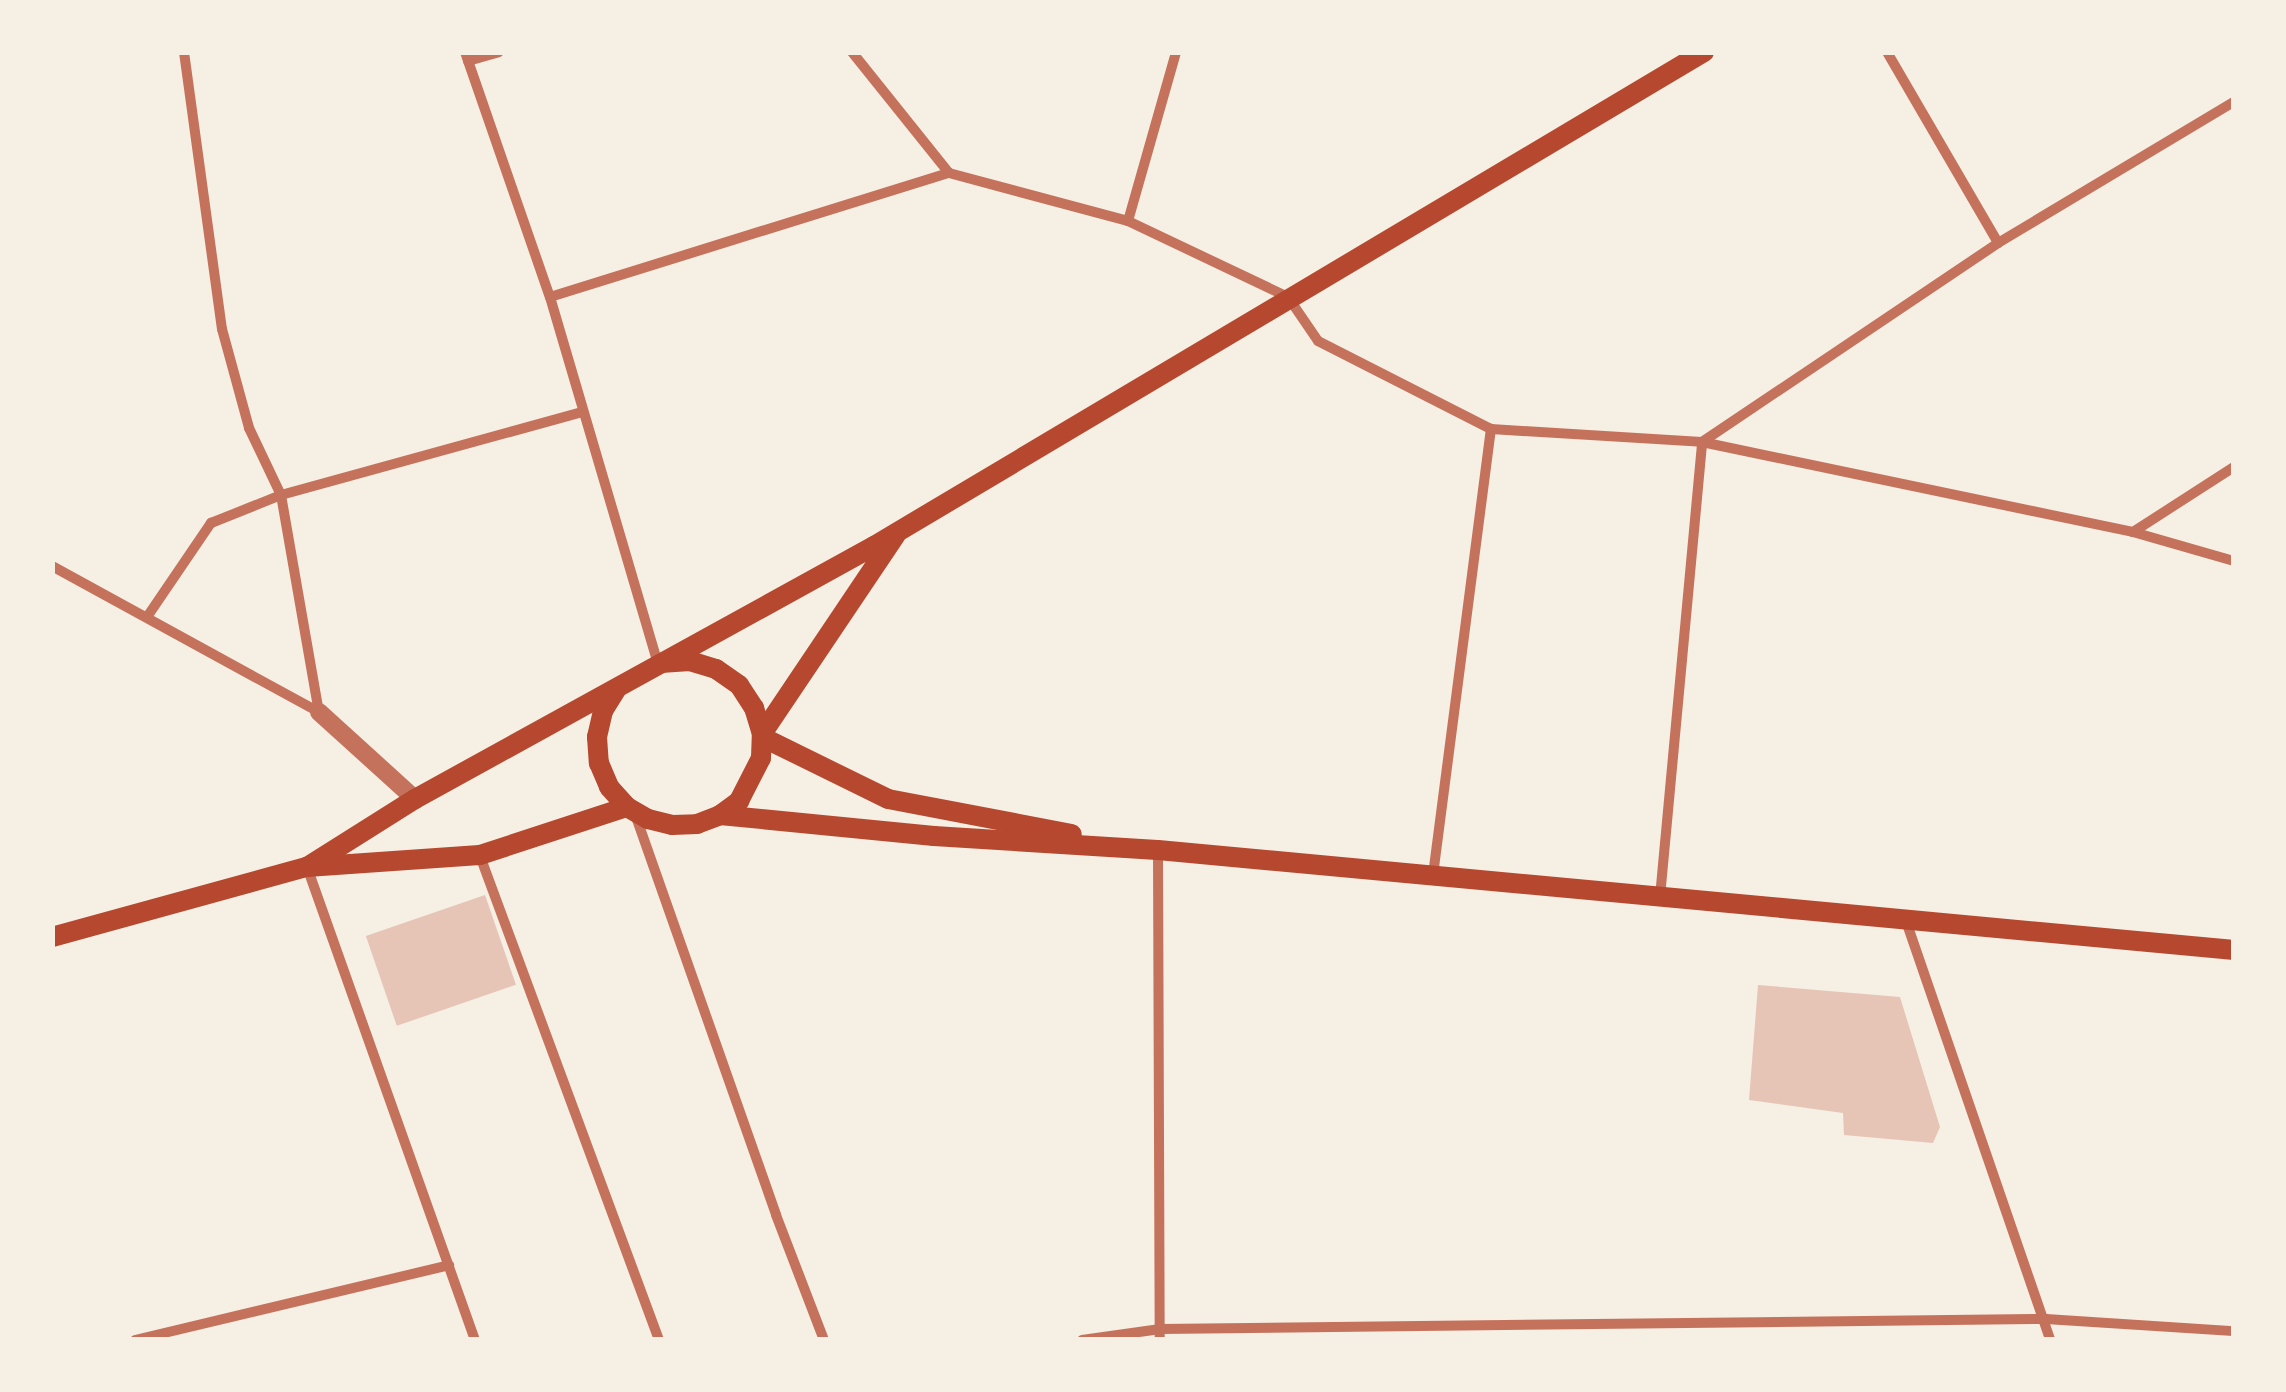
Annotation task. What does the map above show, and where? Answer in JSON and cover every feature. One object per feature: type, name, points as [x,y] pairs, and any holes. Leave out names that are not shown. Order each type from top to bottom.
[{"type":"main road","points":[[307,867],[415,798],[899,530],[1704,52]]},
{"type":"main road","points":[[617,688],[603,710],[597,736],[599,762],[609,787],[630,809],[672,825],[696,824],[720,815],[739,800],[753,780],[762,736],[899,530]]},
{"type":"main road","points":[[660,664],[690,661],[716,669],[739,685],[754,708],[762,736],[888,798],[1158,850]]},
{"type":"main road","points":[[52,937],[307,867],[480,854],[630,809]]},
{"type":"main road","points":[[720,815],[934,836],[1158,850],[1432,874],[2234,950]]},
{"type":"street","points":[[184,52],[222,329],[248,428],[280,495],[320,712]]},
{"type":"street","points":[[499,52],[467,57],[550,297],[660,664]]},
{"type":"street","points":[[852,52],[949,173]]},
{"type":"street","points":[[1128,221],[1176,52]]},
{"type":"street","points":[[1887,52],[1998,243]]},
{"type":"street","points":[[1702,442],[1998,243],[2234,102]]},
{"type":"street","points":[[550,297],[949,173],[1128,221],[1288,297],[1318,341],[1491,429],[1702,442],[2134,532],[2234,561]]},
{"type":"street","points":[[147,617],[211,523],[280,495],[582,412]]},
{"type":"street","points":[[1432,874],[1491,429]]},
{"type":"street","points":[[1660,897],[1702,442]]},
{"type":"street","points":[[2134,532],[2234,467]]},
{"type":"street","points":[[52,566],[320,712],[415,798]]},
{"type":"street","points":[[630,809],[824,1340]]},
{"type":"street","points":[[1158,850],[1160,1334]]},
{"type":"street","points":[[480,854],[659,1340]]},
{"type":"street","points":[[307,867],[476,1340]]},
{"type":"street","points":[[1906,920],[2046,1319],[2050,1340]]},
{"type":"street","points":[[135,1340],[449,1264]]},
{"type":"street","points":[[1082,1340],[1160,1334],[2046,1319],[2234,1331]]},
{"type":"building","points":[[485,895],[516,985],[397,1026],[366,936]]},
{"type":"building","points":[[1758,985],[1900,997],[1940,1127],[1933,1143],[1844,1135],[1843,1113],[1749,1100]]}]
